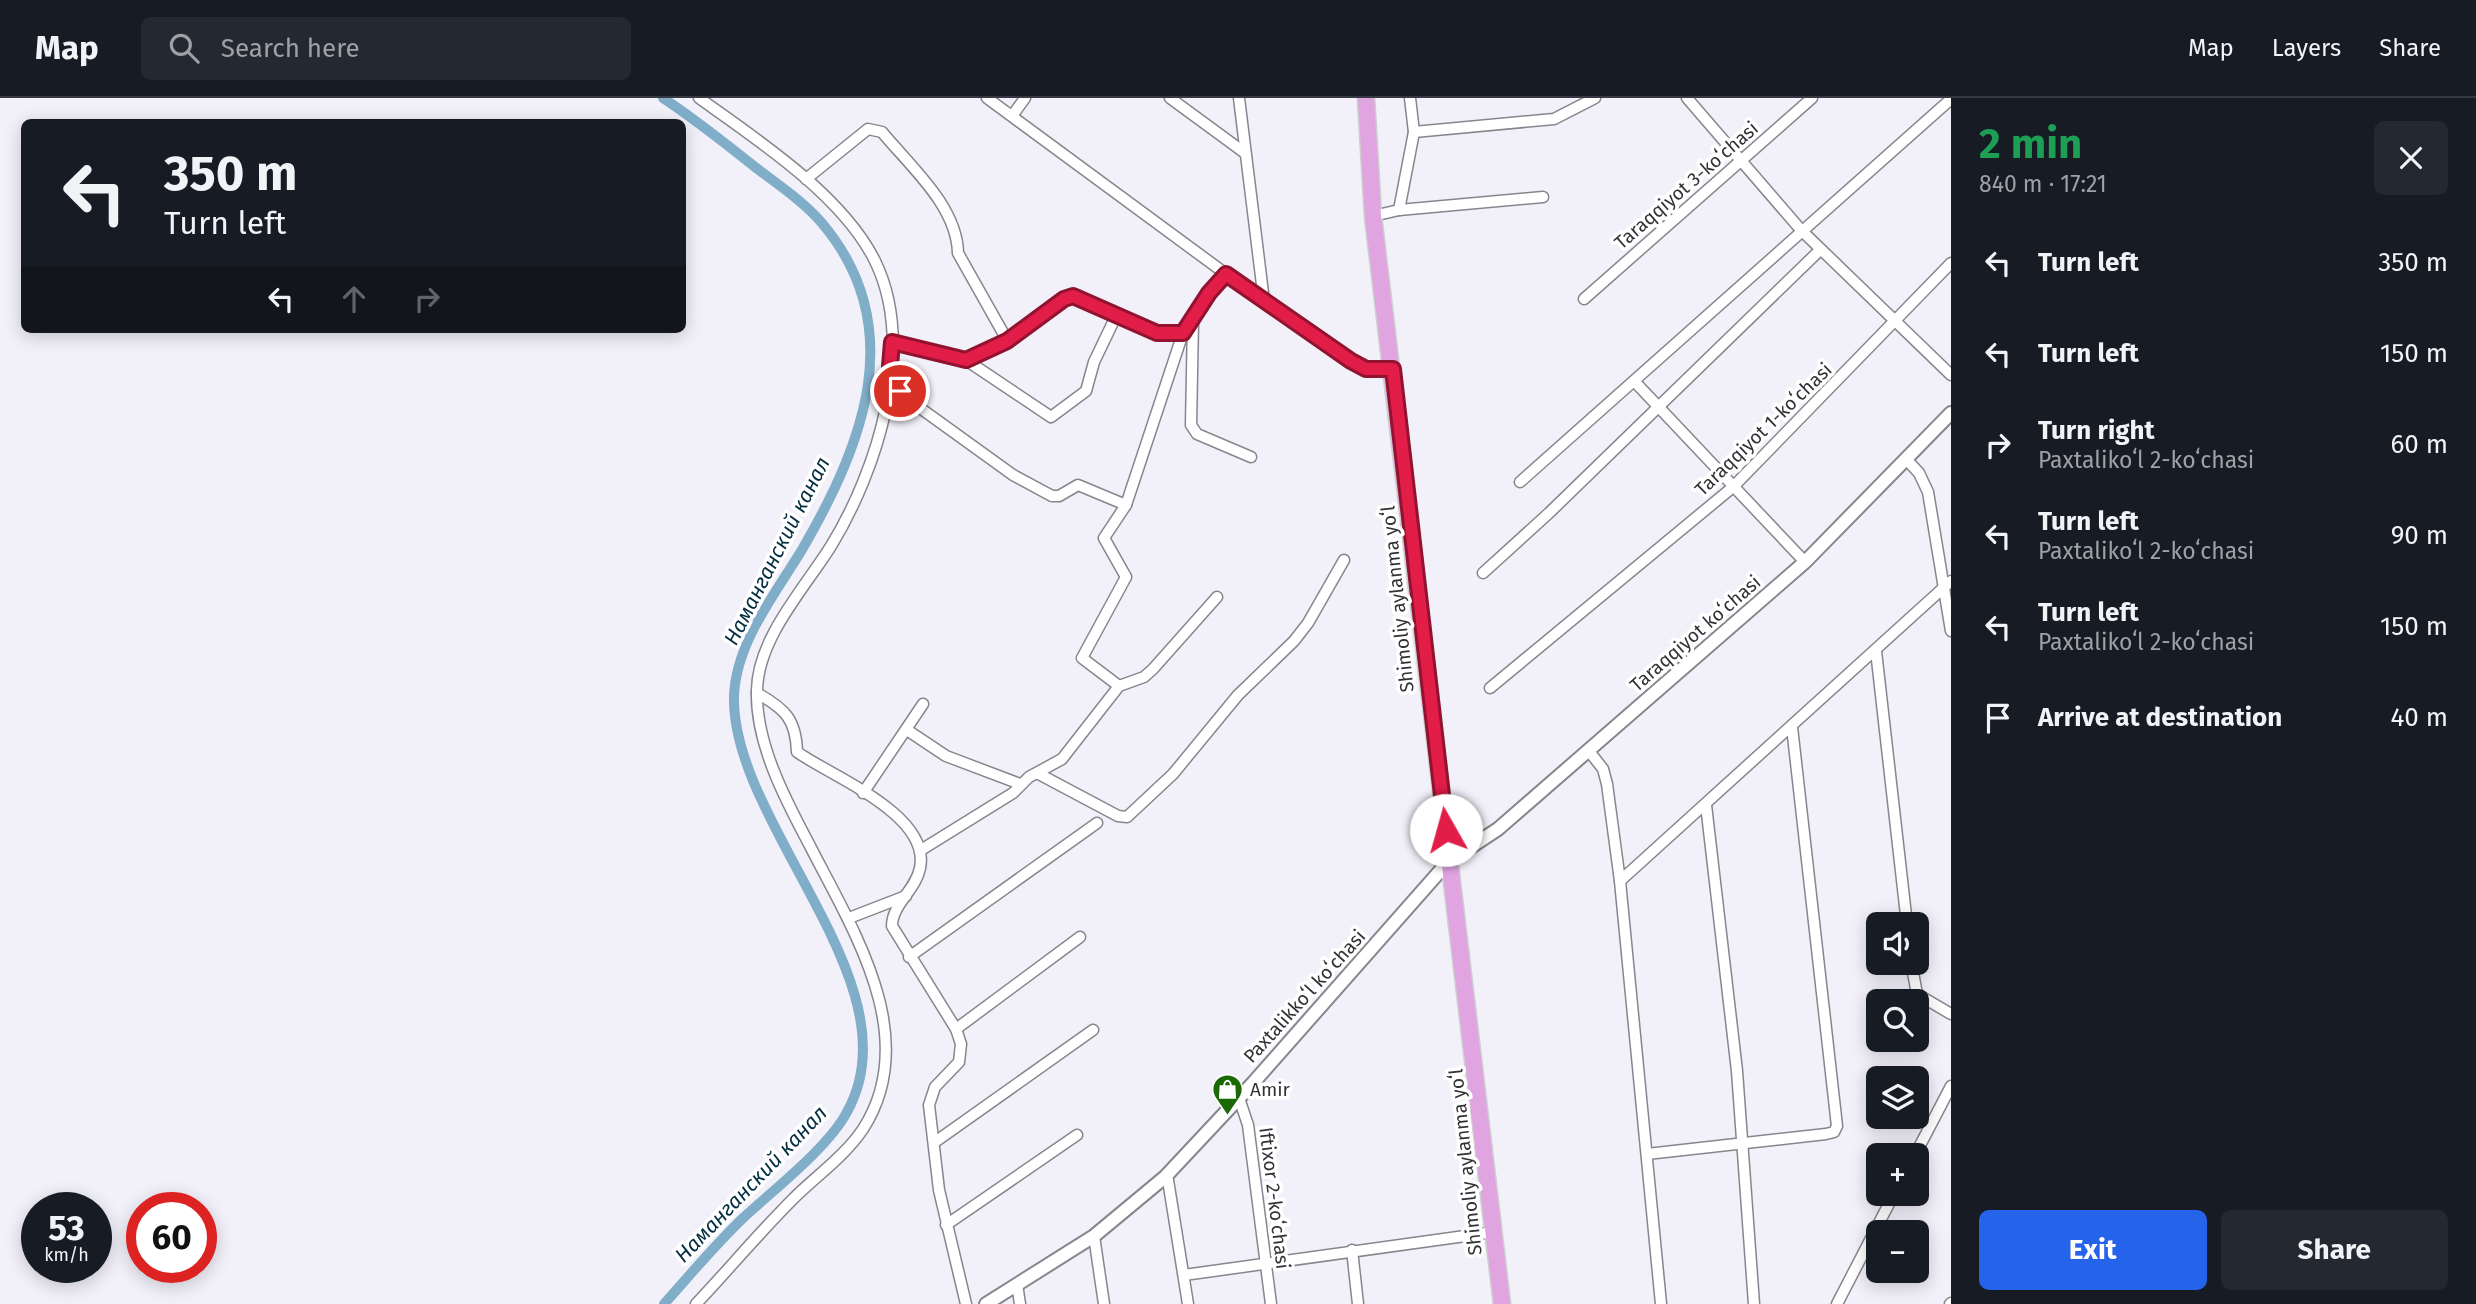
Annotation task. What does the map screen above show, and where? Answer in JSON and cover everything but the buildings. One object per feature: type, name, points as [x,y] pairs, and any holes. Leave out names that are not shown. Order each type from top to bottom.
[{"type":"main road","name":"Shimoliy aylanma yoʻl","points":[[1366,98],[1373,216],[1393,369],[1448,862],[1465,974],[1502,1304]]},
{"type":"street","points":[[696,1304],[768,1225],[855,1140],[872,1113],[884,1081],[886,1037],[872,978],[849,918],[802,831],[766,746],[757,693],[760,668],[774,636],[846,521],[861,492],[882,423],[892,342],[885,286],[874,259],[844,217],[806,179],[699,98]]},
{"type":"street","points":[[987,98],[1264,301],[1366,369],[1393,369]]},
{"type":"street","points":[[1012,116],[1025,98]]},
{"type":"street","points":[[1170,98],[1245,153]]},
{"type":"street","points":[[1239,98],[1264,301]]},
{"type":"street","points":[[1399,210],[1414,132],[1410,98]]},
{"type":"street","points":[[1414,132],[1553,119],[1595,98]]},
{"type":"street","points":[[1687,98],[1801,230],[1951,375]]},
{"type":"street","name":"Taraqqiyot 3-koʻchasi","points":[[1584,299],[1812,98]]},
{"type":"street","points":[[1520,482],[1951,99]]},
{"type":"street","points":[[806,179],[869,129],[881,132],[942,205],[958,244],[958,253],[1007,341]]},
{"type":"street","points":[[1373,216],[1399,210],[1543,197]]},
{"type":"street","points":[[1483,573],[1549,513],[1821,250]]},
{"type":"street","name":"Taraqqiyot 1-koʻchasi","points":[[1490,688],[1733,487],[1951,263]]},
{"type":"street","points":[[1119,686],[1082,656],[1124,584],[1124,573],[1104,538],[1126,505],[1183,333],[1209,293],[1226,274]]},
{"type":"street","points":[[966,360],[1007,341],[1064,299],[1073,296],[1157,333],[1183,333]]},
{"type":"street","points":[[892,342],[966,360],[1051,417],[1086,391],[1094,362],[1116,316]]},
{"type":"street","points":[[1193,320],[1191,425],[1197,434],[1251,457]]},
{"type":"street","points":[[890,366],[900,391],[909,400],[1013,475],[1052,496],[1059,496],[1078,485],[1126,505]]},
{"type":"street","points":[[1635,382],[1805,562]]},
{"type":"street","name":"Taraqqiyot koʻchasi","points":[[1448,862],[1498,829],[1805,562],[1951,413]]},
{"type":"street","points":[[1906,459],[1919,473],[1928,492],[1947,584],[1951,631]]},
{"type":"street","points":[[1037,772],[1118,816],[1127,817],[1173,775],[1238,695],[1294,641],[1308,623],[1345,560]]},
{"type":"street","points":[[1620,881],[1947,584]]},
{"type":"street","points":[[921,850],[1013,793],[1020,784],[1037,772],[1062,759],[1119,686],[1144,677],[1217,597]]},
{"type":"street","points":[[1876,651],[1906,912]]},
{"type":"street","points":[[757,693],[772,702],[794,724],[797,752],[900,818],[915,836],[921,850],[920,868],[894,913],[892,926],[909,957],[957,1029],[961,1044],[958,1062],[931,1095],[946,1225],[965,1304]]},
{"type":"street","points":[[863,793],[923,704]]},
{"type":"street","points":[[1647,1154],[1833,1133],[1838,1123],[1792,727]]},
{"type":"street","points":[[905,733],[946,756],[1020,784]]},
{"type":"street","points":[[1589,751],[1602,769],[1607,785],[1620,881],[1661,1304]]},
{"type":"street","points":[[1706,805],[1737,1071],[1754,1304]]},
{"type":"street","points":[[909,957],[1097,823]]},
{"type":"street","name":"Paxtalikkoʻl koʻchasi","points":[[986,1304],[1094,1236],[1167,1174],[1239,1098],[1448,862]]},
{"type":"street","points":[[849,918],[906,896]]},
{"type":"street","points":[[957,1029],[1080,937]]},
{"type":"street","points":[[1913,975],[1917,994],[1951,1014]]},
{"type":"street","points":[[935,1142],[1093,1030]]},
{"type":"street","points":[[1921,1143],[1951,1086]]},
{"type":"street","name":"Iftixor 2-koʻchasi","points":[[1239,1098],[1248,1125],[1271,1304]]},
{"type":"street","points":[[946,1225],[1077,1135]]},
{"type":"street","points":[[1167,1174],[1188,1304]]},
{"type":"street","points":[[1837,1304],[1888,1206]]},
{"type":"street","points":[[1184,1275],[1494,1232]]},
{"type":"street","points":[[1094,1236],[1104,1304]]},
{"type":"street","points":[[1352,1250],[1358,1304]]},
{"type":"street","points":[[1017,1284],[1020,1304]]},
{"type":"waterway","name":"Наманганский канал","points":[[663,98],[790,193],[821,222],[848,262],[864,302],[870,343],[868,385],[859,427],[844,468],[803,548],[750,637],[736,676],[734,696],[741,746],[760,798],[842,959],[859,1012],[862,1063],[847,1112],[827,1140],[732,1229],[664,1304]]},
{"type":"place","name":"Amir","points":[[1227,1116]]},
{"type":"route","points":[[900,391],[890,366],[892,342],[966,360],[1007,341],[1064,299],[1073,296],[1083,298],[1116,316],[1157,333],[1183,333],[1209,293],[1226,274],[1351,361],[1366,369],[1393,369],[1446,830]]}]
